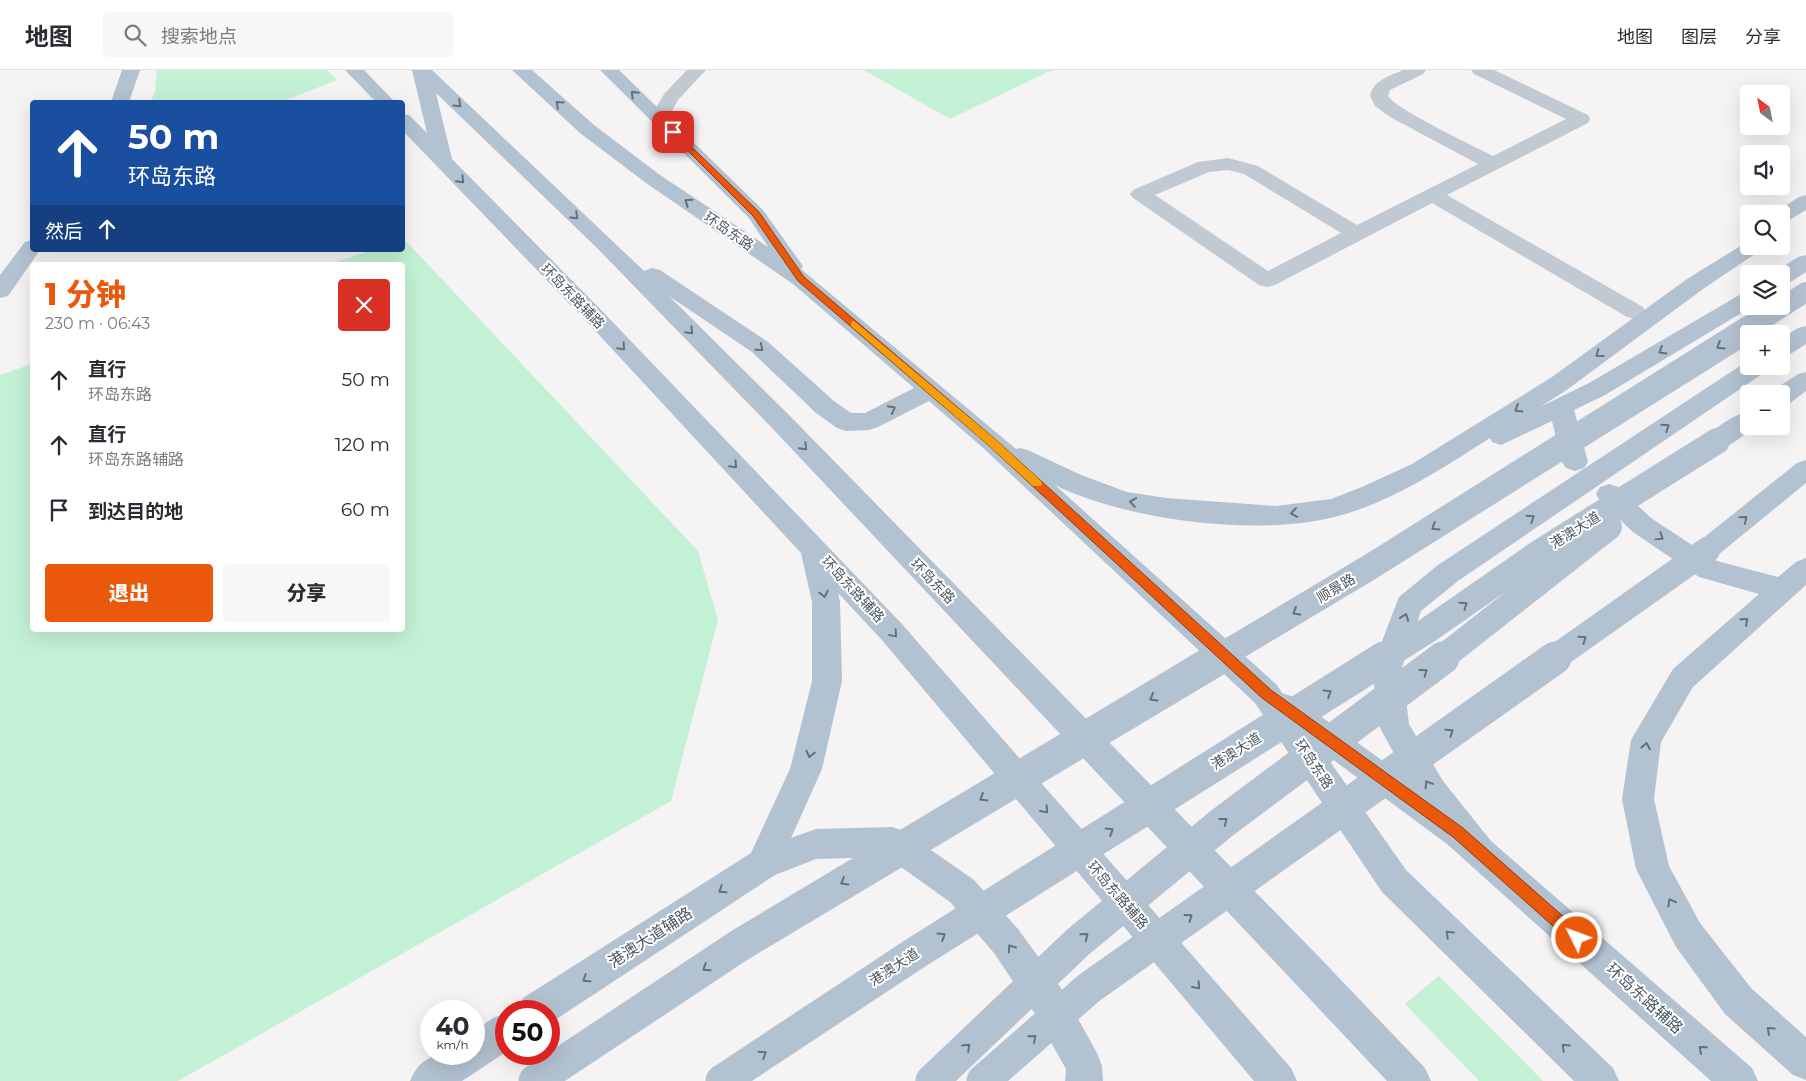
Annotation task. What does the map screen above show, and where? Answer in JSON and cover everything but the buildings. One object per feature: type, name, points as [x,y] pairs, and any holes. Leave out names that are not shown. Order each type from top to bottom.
[{"type":"main road","points":[[121,100],[131,70]]},
{"type":"main road","points":[[354,70],[384,100]]},
{"type":"main road","points":[[422,70],[443,161]]},
{"type":"main road","name":"环岛东路","points":[[422,70],[603,243],[782,423],[1309,971],[1412,1081]]},
{"type":"main road","name":"环岛东路","points":[[521,70],[587,129],[653,178],[801,279],[991,441],[1266,694],[1394,881],[1600,1081]]},
{"type":"main road","points":[[609,70],[756,214],[801,279]]},
{"type":"main road","name":"环岛东路辅路","points":[[405,123],[813,546],[891,631],[1278,1081]]},
{"type":"main road","points":[[1790,211],[1806,201]]},
{"type":"main road","points":[[1790,223],[1806,213]]},
{"type":"main road","points":[[603,243],[760,347],[825,408],[846,422],[869,421],[930,390]]},
{"type":"main road","points":[[1333,508],[1740,244]]},
{"type":"main road","points":[[0,291],[30,249]]},
{"type":"main road","points":[[1371,494],[1421,470],[1560,382],[1695,284],[1740,255]]},
{"type":"main road","points":[[1790,272],[1806,262]]},
{"type":"main road","name":"顺景路","points":[[535,1081],[740,945],[1044,761],[1195,673],[1476,501],[1806,292]]},
{"type":"main road","points":[[991,441],[1072,482],[1124,501],[1216,513],[1276,516],[1333,508],[1371,494],[1561,408],[1597,389],[1740,304]]},
{"type":"main road","points":[[1790,344],[1806,333]]},
{"type":"main road","points":[[1479,850],[1432,792],[1394,726],[1387,667],[1409,605],[1448,573],[1744,375]]},
{"type":"main road","points":[[1790,391],[1806,380]]},
{"type":"main road","points":[[1561,408],[1575,462]]},
{"type":"main road","name":"港澳大道","points":[[722,1081],[911,956],[1428,630],[1540,552],[1740,425]]},
{"type":"main road","points":[[932,1081],[1078,942],[1222,823],[1459,646],[1717,441]]},
{"type":"main road","points":[[983,1081],[1089,988],[1699,556],[1806,469]]},
{"type":"main road","points":[[1609,494],[1642,525],[1709,570],[1782,589]]},
{"type":"main road","points":[[763,864],[806,770],[827,682],[826,602],[813,546]]},
{"type":"main road","points":[[1806,569],[1683,678],[1646,740],[1638,799],[1653,869],[1688,935],[1738,1001],[1806,1062]]},
{"type":"main road","name":"环岛东路辅路","points":[[1266,694],[1479,850],[1739,1081]]},
{"type":"main road","name":"港澳大道辅路","points":[[553,1000],[763,864],[816,844],[892,842],[962,891],[1006,941],[1048,1000],[1084,1066],[1084,1081]]},
{"type":"main road","points":[[429,1081],[454,1065]]},
{"type":"street","points":[[659,118],[670,98],[697,70]]},
{"type":"street","points":[[1418,70],[1384,86],[1380,90],[1379,96],[1382,102],[1396,113],[1493,164]]},
{"type":"street","points":[[1357,234],[1261,175],[1240,166],[1216,164],[1205,166],[1140,194],[1267,280],[1357,234],[1432,195],[1581,119],[1480,70]]},
{"type":"street","points":[[1432,195],[1636,312]]},
{"type":"green space","points":[[157,70],[327,70],[337,80],[286,100],[151,100],[155,93]]},
{"type":"green space","points":[[864,70],[1052,70],[950,119]]},
{"type":"green space","points":[[405,240],[698,551],[718,620],[671,801],[178,1081],[0,1081],[0,375],[30,365],[30,632],[405,632],[405,262],[336,262],[366,252],[405,252]]},
{"type":"green space","points":[[1439,976],[1543,1081],[1479,1081],[1405,1004]]},
{"type":"slow traffic","points":[[854,324],[991,441],[1037,484]]},
{"type":"route","points":[[673,132],[756,214],[801,279],[991,441],[1266,694],[1458,833],[1577,938]]}]
